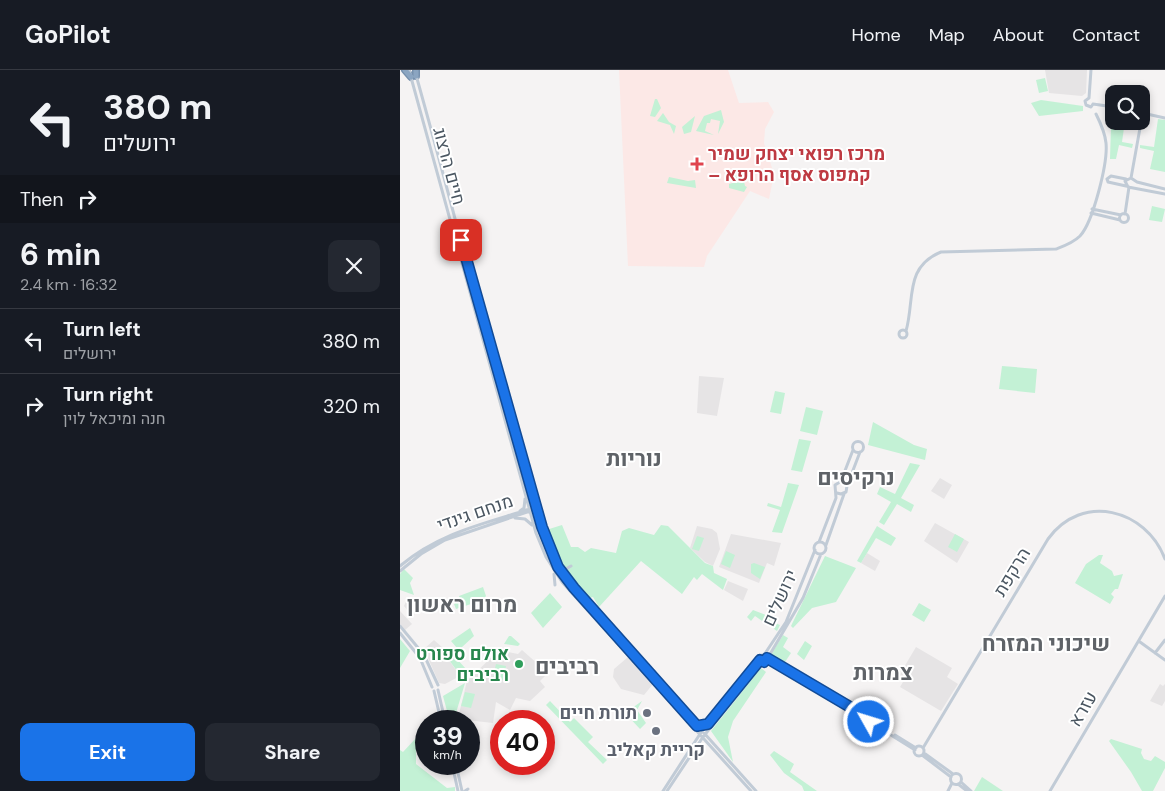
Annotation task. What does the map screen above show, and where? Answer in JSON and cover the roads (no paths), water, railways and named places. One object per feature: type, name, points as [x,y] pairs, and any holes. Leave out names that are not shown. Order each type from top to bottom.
[{"type":"highway","points":[[405,70],[414,77],[415,70]]},
{"type":"street","name":"חיים הרצוג","points":[[409,70],[414,77],[546,540],[565,578],[703,734]]},
{"type":"street","points":[[1091,70],[1089,98],[1086,100],[1086,105],[1105,106]]},
{"type":"street","name":"חיים הרצוג","points":[[414,77],[536,533],[550,564],[562,582],[703,734]]},
{"type":"street","points":[[1089,98],[1093,104]]},
{"type":"street","points":[[904,330],[916,271],[924,261],[932,256],[941,252],[1056,249],[1070,244],[1080,235],[1091,211],[1106,161],[1106,142],[1103,128],[1096,114]]},
{"type":"street","points":[[1150,115],[1165,118]]},
{"type":"street","points":[[1120,220],[1131,179],[1140,130]]},
{"type":"street","points":[[1165,189],[1131,179],[1111,176],[1108,179],[1108,182],[1165,194]]},
{"type":"street","points":[[1129,187],[1131,179]]},
{"type":"street","points":[[1091,211],[1123,214],[1128,218],[1127,221],[1122,222],[1091,211]]},
{"type":"street","points":[[859,442],[863,447],[860,452],[826,545],[826,550],[821,554],[815,550],[815,546],[819,542],[837,493],[835,487],[840,482],[854,450],[854,443],[859,442]]},
{"type":"street","points":[[854,450],[860,452]]},
{"type":"street","points":[[840,482],[844,483],[847,487]]},
{"type":"street","points":[[837,493],[845,493]]},
{"type":"street","points":[[513,517],[524,508],[526,494]]},
{"type":"street","name":"מנחם גינדי","points":[[400,571],[421,554],[445,540],[536,509]]},
{"type":"street","name":"הרקפת","points":[[923,746],[1048,539],[1062,524],[1074,517],[1095,512],[1124,515],[1147,529],[1158,544],[1165,559]]},
{"type":"street","points":[[513,517],[529,521],[536,533]]},
{"type":"street","name":"מנחם גינדי","points":[[400,566],[444,537],[466,528],[513,517]]},
{"type":"street","points":[[819,542],[826,545]]},
{"type":"street","name":"ירושלים","points":[[665,791],[696,748],[708,724],[764,659],[783,628],[815,550]]},
{"type":"street","name":"ירושלים","points":[[665,791],[703,734],[756,671],[798,608],[821,554]]},
{"type":"street","points":[[550,564],[555,575],[555,585]]},
{"type":"street","points":[[558,567],[563,570],[571,566]]},
{"type":"street","points":[[1165,596],[1140,642],[1165,660]]},
{"type":"street","points":[[400,626],[424,655],[438,685],[443,710]]},
{"type":"street","points":[[400,633],[420,658],[433,689],[438,710]]},
{"type":"street","points":[[1155,653],[1165,640]]},
{"type":"street","name":"עזרא","points":[[1050,791],[1140,642]]},
{"type":"street","points":[[764,659],[867,718],[915,749],[917,756],[923,754]]},
{"type":"street","points":[[764,659],[867,718]]},
{"type":"street","points":[[756,671],[766,664],[774,664]]},
{"type":"street","points":[[433,689],[438,685]]},
{"type":"street","points":[[433,689],[438,690]]},
{"type":"street","points":[[697,726],[708,724]]},
{"type":"street","points":[[709,729],[711,743],[751,791]]},
{"type":"street","points":[[703,734],[756,791]]},
{"type":"street","points":[[696,748],[702,744],[711,743]]},
{"type":"street","points":[[915,749],[923,746],[923,754]]},
{"type":"street","points":[[923,754],[952,776],[960,775],[959,783]]},
{"type":"street","points":[[454,775],[458,791]]},
{"type":"street","points":[[460,775],[465,790]]},
{"type":"street","points":[[948,791],[952,783],[952,776]]},
{"type":"street","points":[[952,783],[959,783],[971,791]]},
{"type":"street","points":[[959,783],[967,791]]},
{"type":"place","name":"מרכז רפואי יצחק שמיר – קמפוס אסף הרופא","points":[[697,164]]},
{"type":"place","name":"אולם ספורט רביבים","points":[[519,664]]},
{"type":"place","name":"תורת חיים","points":[[647,713]]},
{"type":"place","name":"קריית קאליב","points":[[656,731]]},
{"type":"district","name":"נוריות","points":[[634,458]]},
{"type":"district","name":"נרקיסים","points":[[856,477]]},
{"type":"district","name":"מרום ראשון","points":[[462,604]]},
{"type":"district","name":"שיכוני המזרח","points":[[1046,643]]},
{"type":"district","name":"רביבים","points":[[567,666]]},
{"type":"district","name":"צמרות","points":[[883,672]]}]
